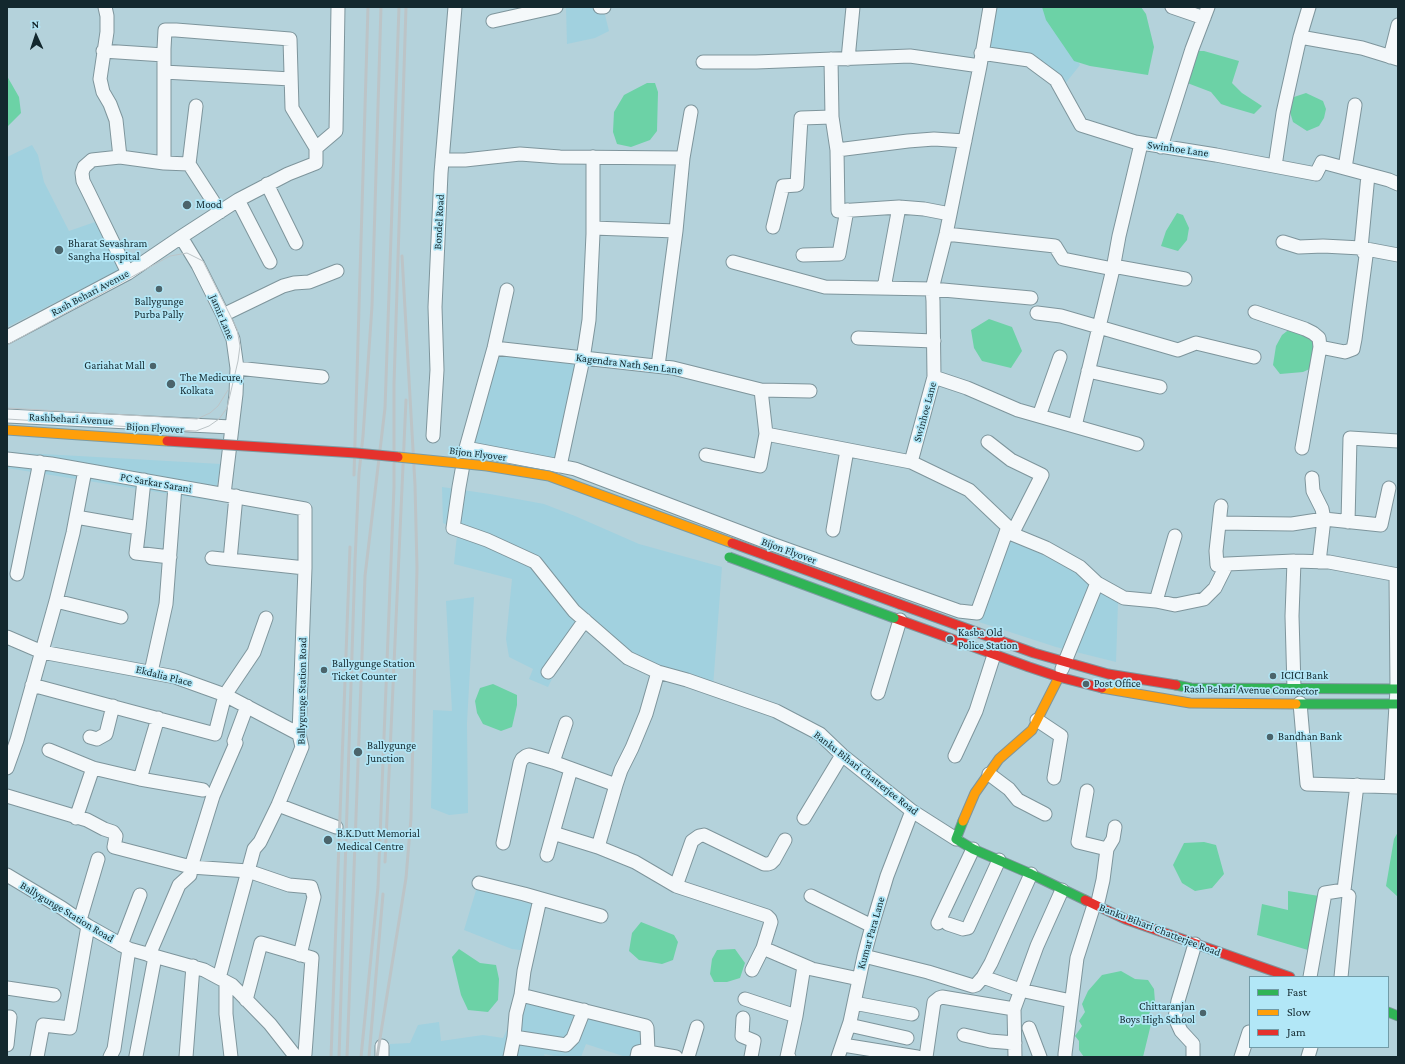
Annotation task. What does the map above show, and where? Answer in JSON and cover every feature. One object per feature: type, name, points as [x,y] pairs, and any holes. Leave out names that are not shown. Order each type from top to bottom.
[{"type":"main road","name":"Bijon Flyover","points":[[7,430],[356,453],[487,466],[548,476],[923,613]]},
{"type":"main road","points":[[216,456],[240,458]]},
{"type":"main road","points":[[454,475],[469,477]]},
{"type":"main road","points":[[724,554],[897,619]]},
{"type":"main road","name":"Rash Behari Avenue Connector","points":[[923,613],[1027,651],[1065,663],[1108,674],[1191,688],[1398,689]]},
{"type":"main road","name":"Rash Behari Avenue Connector","points":[[897,619],[1058,677],[1104,689],[1190,703],[1397,704]]},
{"type":"main road","points":[[956,838],[975,793],[999,759],[1032,730],[1058,677]]},
{"type":"main road","name":"Banku Bihari Chatterjee Road","points":[[956,838],[973,849],[1031,874],[1125,920],[1287,976]]},
{"type":"street","points":[[105,7],[107,16],[107,32],[100,79],[103,92],[110,104],[116,120],[120,157]]},
{"type":"street","points":[[164,162],[165,30],[290,39],[292,108],[316,148],[336,131],[338,7]]},
{"type":"street","name":"Bondel Road","points":[[433,436],[437,370],[435,307],[442,160],[455,7]]},
{"type":"street","points":[[493,21],[556,7]]},
{"type":"street","points":[[848,59],[853,7]]},
{"type":"street","name":"Swinhoe Lane","points":[[911,462],[934,377],[932,289],[946,234],[990,7]]},
{"type":"street","points":[[1161,147],[1192,49],[1206,12],[1172,7]]},
{"type":"street","points":[[1275,166],[1283,113],[1300,37],[1309,7]]},
{"type":"street","points":[[1300,37],[1362,48],[1394,58],[1398,25]]},
{"type":"street","points":[[103,51],[164,55]]},
{"type":"street","points":[[703,62],[756,62],[910,56],[980,60]]},
{"type":"street","points":[[831,59],[832,117],[837,150],[838,211],[899,207],[924,209],[950,214]]},
{"type":"street","name":"Swinhoe Lane","points":[[980,60],[1030,60],[1056,80],[1081,125],[1141,144],[1216,155],[1316,174],[1322,162],[1389,180],[1398,184]]},
{"type":"street","points":[[164,72],[291,79]]},
{"type":"street","points":[[1345,168],[1355,105]]},
{"type":"street","points":[[196,106],[189,164],[220,212]]},
{"type":"street","points":[[658,366],[676,230],[683,158],[691,112]]},
{"type":"street","points":[[773,227],[783,186],[797,185],[801,118],[832,117]]},
{"type":"street","points":[[837,150],[908,141],[965,141]]},
{"type":"street","points":[[1075,426],[1113,268],[1118,236],[1141,144]]},
{"type":"street","name":"Rash Behari Avenue","points":[[7,337],[128,273],[181,236],[238,200],[288,174],[316,163],[316,148]]},
{"type":"street","points":[[442,160],[465,160],[520,154],[560,157],[683,158]]},
{"type":"street","points":[[128,273],[83,180],[82,173],[84,167],[92,160],[120,157],[189,164]]},
{"type":"street","points":[[560,466],[583,359],[589,320],[593,228],[593,157]]},
{"type":"street","points":[[1320,347],[1345,352],[1352,348],[1355,339],[1366,256],[1361,248],[1368,175]]},
{"type":"street","points":[[267,184],[296,243]]},
{"type":"street","points":[[238,200],[270,262]]},
{"type":"street","points":[[884,288],[899,207]]},
{"type":"street","points":[[803,255],[839,254],[847,210]]},
{"type":"street","points":[[593,228],[676,230]]},
{"type":"street","points":[[946,234],[1055,246],[1063,259],[1185,279]]},
{"type":"street","name":"Jamir Lane","points":[[181,236],[198,265],[223,315],[233,339],[237,368],[236,394],[231,427],[230,560]]},
{"type":"street","points":[[1283,242],[1299,247],[1323,246],[1361,248],[1398,255]]},
{"type":"street","points":[[733,262],[825,287],[932,289],[1031,298]]},
{"type":"street","points":[[223,315],[283,286],[294,283],[309,282],[337,271]]},
{"type":"street","points":[[507,290],[494,348],[466,448],[575,469],[772,544],[951,608],[977,613],[1010,530],[1042,475],[1011,460],[988,442]]},
{"type":"street","points":[[1255,312],[1313,333],[1319,338],[1320,347],[1302,448]]},
{"type":"street","points":[[1037,313],[1061,316],[1178,350],[1196,343],[1254,357]]},
{"type":"street","points":[[858,338],[934,341]]},
{"type":"street","name":"Kagendra Nath Sen Lane","points":[[494,348],[673,368],[761,390],[810,391]]},
{"type":"street","points":[[1039,416],[1060,357]]},
{"type":"street","points":[[237,368],[322,377]]},
{"type":"street","points":[[1088,371],[1160,387]]},
{"type":"street","points":[[934,377],[967,388],[1018,410],[1137,444]]},
{"type":"street","points":[[706,455],[760,466],[766,434],[761,390]]},
{"type":"street","name":"Rashbehari Avenue","points":[[7,416],[231,427]]},
{"type":"street","points":[[766,434],[911,462],[969,490],[1010,530],[1080,567],[1097,583],[1124,598],[1156,601],[1176,605],[1204,599],[1215,588],[1227,564]]},
{"type":"street","points":[[1348,522],[1350,438],[1398,441]]},
{"type":"street","name":"Banku Bihari Chatterjee Road","points":[[466,448],[453,528],[487,540],[535,562],[574,611],[628,658],[658,672],[687,680],[776,711],[820,734],[842,755],[912,811],[956,838]]},
{"type":"street","points":[[833,530],[847,450]]},
{"type":"street","name":"PC Sarkar Sarani","points":[[7,459],[40,462],[305,508]]},
{"type":"street","points":[[17,574],[40,462]]},
{"type":"street","points":[[7,768],[12,739],[32,685],[56,601],[76,517],[85,470]]},
{"type":"street","points":[[1312,478],[1313,491],[1322,509],[1324,519],[1319,562]]},
{"type":"street","points":[[144,480],[136,553],[170,557]]},
{"type":"street","points":[[151,672],[166,604],[175,486]]},
{"type":"street","points":[[1220,523],[1292,524],[1324,519],[1381,525],[1389,488]]},
{"type":"street","points":[[1220,506],[1220,523],[1216,551],[1217,565],[1294,561],[1329,562],[1397,575],[1398,689],[1394,787],[1307,784],[1300,703]]},
{"type":"street","name":"Ballygunge Station Road","points":[[222,980],[254,849],[260,842],[278,805],[302,748],[299,734],[305,568],[305,508]]},
{"type":"street","points":[[76,517],[139,528]]},
{"type":"street","points":[[1156,601],[1175,536]]},
{"type":"street","points":[[212,558],[305,568]]},
{"type":"street","points":[[1294,561],[1292,616],[1294,688]]},
{"type":"street","points":[[1058,677],[1097,583]]},
{"type":"street","points":[[56,601],[121,617]]},
{"type":"street","points":[[32,685],[216,734],[225,695],[254,652],[266,618]]},
{"type":"street","points":[[878,692],[897,619]]},
{"type":"street","points":[[548,672],[585,620]]},
{"type":"street","name":"Ekdalia Place","points":[[7,637],[42,652],[175,677],[225,695],[299,734]]},
{"type":"street","points":[[956,756],[976,711],[994,655]]},
{"type":"street","points":[[598,847],[621,770],[646,714],[658,672]]},
{"type":"street","points":[[90,737],[97,739],[106,734],[112,706]]},
{"type":"street","points":[[136,1056],[152,956],[179,885],[190,874],[213,796],[236,743],[234,741],[247,706]]},
{"type":"street","points":[[140,779],[158,718]]},
{"type":"street","points":[[1037,720],[1061,736],[1054,778]]},
{"type":"street","points":[[553,762],[566,723]]},
{"type":"street","points":[[49,750],[93,768],[140,779],[202,790]]},
{"type":"street","points":[[503,843],[522,759],[526,756],[529,755],[553,762],[616,785]]},
{"type":"street","points":[[804,818],[842,755]]},
{"type":"street","points":[[76,818],[93,768]]},
{"type":"street","points":[[548,855],[571,769]]},
{"type":"street","points":[[989,774],[1009,789],[1018,800],[1045,814]]},
{"type":"street","points":[[1310,976],[1325,893],[1344,890],[1357,785]]},
{"type":"street","points":[[1087,791],[1078,842],[1107,849]]},
{"type":"street","points":[[7,796],[76,818],[87,820],[104,829],[114,832],[116,836],[114,847],[191,867],[248,871],[289,885],[311,887],[314,897],[300,954]]},
{"type":"street","points":[[278,805],[336,827]]},
{"type":"street","name":"Kumar Para Lane","points":[[841,1051],[872,926],[887,876],[912,811]]},
{"type":"street","points":[[1065,1057],[1078,953],[1104,880],[1107,849],[1113,839],[1115,827]]},
{"type":"street","points":[[553,833],[598,847],[635,862],[676,886],[768,916],[771,922],[763,948],[752,970]]},
{"type":"street","points":[[676,886],[692,841],[699,836],[704,835],[764,864],[768,864],[774,860],[785,840]]},
{"type":"street","points":[[973,849],[943,924],[963,930],[968,928],[998,860]]},
{"type":"street","points":[[37,1057],[43,1025],[70,1028],[84,923],[98,859]]},
{"type":"street","points":[[864,956],[928,972],[973,986],[976,985],[983,977],[991,963],[1031,874]]},
{"type":"street","name":"Ballygunge Station Road","points":[[7,875],[125,947],[152,956],[193,966],[204,970],[232,985],[270,1024],[287,1052],[296,1057]]},
{"type":"street","points":[[479,883],[601,916]]},
{"type":"street","points":[[1015,1057],[1014,1009],[1037,946],[1062,890]]},
{"type":"street","points":[[110,1057],[114,1049],[125,947],[140,895]]},
{"type":"street","points":[[811,896],[872,926]]},
{"type":"street","points":[[1341,976],[1349,896]]},
{"type":"street","points":[[514,1056],[516,1014],[540,899]]},
{"type":"street","points":[[246,1000],[261,943],[312,958],[305,1054],[303,1057]]},
{"type":"street","points":[[1193,1057],[1193,1044],[1181,1031],[1175,1018],[1178,1001],[1195,944]]},
{"type":"street","points":[[763,948],[804,966],[859,979]]},
{"type":"street","points":[[186,1057],[193,966]]},
{"type":"street","points":[[788,1057],[804,966]]},
{"type":"street","points":[[983,977],[1020,990],[1071,1001]]},
{"type":"street","points":[[222,980],[231,1057]]},
{"type":"street","points":[[7,988],[54,995]]},
{"type":"street","points":[[521,995],[646,1026],[647,1028],[642,1054],[676,1057]]},
{"type":"street","points":[[926,1057],[934,1002],[938,998],[942,997],[1014,1009]]},
{"type":"street","points":[[745,999],[796,1016]]},
{"type":"street","points":[[854,1003],[912,1014]]},
{"type":"street","points":[[514,1037],[566,1045],[573,1038],[584,1010]]},
{"type":"street","points":[[7,1017],[10,1017],[7,1045]]},
{"type":"street","points":[[743,1018],[742,1036],[754,1041],[751,1057]]},
{"type":"street","points":[[848,1025],[907,1038]]},
{"type":"street","points":[[688,1057],[696,1027]]},
{"type":"street","points":[[1029,1028],[1040,1057]]},
{"type":"street","points":[[1241,1057],[1249,1032]]},
{"type":"street","points":[[964,1035],[990,1041],[1015,1043]]},
{"type":"street","points":[[841,1051],[917,1057]]},
{"type":"shaded area","points":[[566,7],[603,7],[609,31],[595,38],[567,44]]},
{"type":"shaded area","points":[[997,7],[1055,7],[1058,26],[1080,65],[1064,85],[1036,61],[987,55]]},
{"type":"shaded area","points":[[1042,7],[1141,7],[1146,14],[1154,47],[1148,75],[1090,66],[1074,61],[1046,20]]},
{"type":"shaded area","points":[[1192,51],[1204,51],[1239,61],[1232,83],[1242,93],[1262,106],[1254,114],[1230,107],[1221,104],[1211,92],[1182,81]]},
{"type":"shaded area","points":[[7,76],[19,97],[21,113],[7,127]]},
{"type":"shaded area","points":[[647,83],[655,83],[658,92],[657,131],[650,140],[631,147],[617,144],[613,132],[614,112],[624,95]]},
{"type":"shaded area","points":[[1306,93],[1323,101],[1326,109],[1324,118],[1319,126],[1307,131],[1293,122],[1290,112],[1294,97]]},
{"type":"shaded area","name":"Bharat Sevashram Sangha Hospital","points":[[32,145],[38,155],[44,182],[69,231],[95,222],[121,269],[7,327],[7,157]]},
{"type":"shaded area","points":[[1177,213],[1183,215],[1189,228],[1187,240],[1178,251],[1161,246],[1166,231]]},
{"type":"shaded area","points":[[989,319],[1012,327],[1022,351],[1011,368],[982,361],[974,348],[971,330]]},
{"type":"shaded area","points":[[1291,328],[1316,341],[1314,367],[1303,372],[1280,374],[1273,365],[1276,346],[1282,335]]},
{"type":"shaded area","points":[[495,352],[583,363],[561,462],[468,446]]},
{"type":"shaded area","points":[[7,452],[221,464],[214,501],[7,468]]},
{"type":"shaded area","points":[[442,487],[544,504],[639,544],[722,567],[713,687],[630,656],[577,610],[535,559],[459,531],[443,523]]},
{"type":"shaded area","points":[[457,535],[534,564],[581,621],[548,687],[529,679],[533,669],[509,657],[506,639],[512,579],[454,564]]},
{"type":"shaded area","points":[[1008,536],[1086,578],[1118,603],[1116,662],[1056,647],[979,622]]},
{"type":"shaded area","points":[[474,597],[467,723],[468,813],[449,815],[431,808],[433,710],[452,711],[446,601]]},
{"type":"shaded area","points":[[493,684],[517,695],[517,705],[512,727],[501,731],[483,724],[477,713],[475,701],[480,688]]},
{"type":"shaded area","points":[[1398,832],[1398,897],[1386,886],[1394,839]]},
{"type":"shaded area","points":[[1204,842],[1216,845],[1224,874],[1212,888],[1195,891],[1182,883],[1173,865],[1184,843]]},
{"type":"shaded area","points":[[477,887],[485,892],[539,906],[528,951],[512,949],[464,930]]},
{"type":"shaded area","points":[[1288,891],[1319,896],[1308,950],[1257,935],[1262,904],[1288,910]]},
{"type":"shaded area","points":[[641,922],[674,935],[678,942],[673,960],[662,964],[639,960],[629,951],[632,933]]},
{"type":"shaded area","points":[[459,949],[480,963],[496,965],[499,979],[498,1000],[488,1012],[468,1010],[461,995],[452,957]]},
{"type":"shaded area","points":[[735,949],[745,963],[740,978],[727,982],[714,982],[710,974],[712,959],[717,950]]},
{"type":"shaded area","points":[[1121,971],[1135,979],[1148,980],[1154,989],[1155,1002],[1149,1014],[1151,1024],[1143,1057],[1084,1057],[1079,1050],[1079,1041],[1075,1036],[1082,1026],[1079,1021],[1085,1012],[1082,1004],[1088,991],[1102,975]]},
{"type":"shaded area","points":[[523,997],[655,1032],[653,1057],[626,1057],[586,1044],[581,1057],[559,1057],[544,1054],[545,1057],[389,1057],[390,1044],[410,1043],[418,1025],[439,1022],[441,1041],[483,1035],[503,1038]]},
{"type":"tram line","points":[[7,345],[170,256],[187,253],[203,261],[237,329],[240,346],[227,408],[219,419],[209,426],[196,431],[7,419]]},
{"type":"tram line","points":[[7,408],[197,419],[210,413],[218,406],[228,390]]},
{"type":"railway","points":[[354,475],[368,7]]},
{"type":"railway","points":[[339,1057],[355,561],[359,473],[372,306],[381,7]]},
{"type":"railway","points":[[347,1057],[365,576],[385,408],[399,7]]},
{"type":"railway","points":[[361,1057],[378,887],[394,487],[394,384],[406,7]]},
{"type":"railway","points":[[377,1057],[406,878],[411,818],[417,568],[415,485],[402,256]]},
{"type":"railway","points":[[385,862],[406,400]]},
{"type":"railway","points":[[331,1057],[350,547]]},
{"type":"railway","points":[[369,1057],[383,894]]},
{"type":"traffic: fast","points":[[729,557],[894,618]]},
{"type":"traffic: fast","points":[[1176,685],[1191,688],[1398,689]]},
{"type":"traffic: fast","points":[[1296,704],[1398,704]]},
{"type":"traffic: fast","points":[[963,821],[956,839],[973,849],[1031,874],[1085,900]]},
{"type":"traffic: fast","points":[[1389,1012],[1398,1016]]},
{"type":"traffic: slow","points":[[7,430],[167,441]]},
{"type":"traffic: slow","points":[[398,457],[487,466],[549,476],[732,543]]},
{"type":"traffic: slow","points":[[963,821],[975,793],[999,759],[1032,730],[1059,677]]},
{"type":"traffic: slow","points":[[1102,688],[1190,703],[1296,704]]},
{"type":"traffic: jam","points":[[167,441],[398,457]]},
{"type":"traffic: jam","points":[[732,543],[899,604]]},
{"type":"traffic: jam","points":[[899,604],[1034,653],[1108,674],[1176,685]]},
{"type":"traffic: jam","points":[[894,618],[1029,667],[1059,677],[1102,688]]},
{"type":"traffic: jam","points":[[1085,900],[1125,919],[1287,976]]},
{"type":"place","name":"Mood","points":[[187,205]]},
{"type":"place","name":"Bharat Sevashram Sangha Hospital","points":[[59,250]]},
{"type":"place","name":"Ballygunge Purba Pally","points":[[159,289]]},
{"type":"place","name":"Gariahat Mall","points":[[153,366]]},
{"type":"place","name":"The Medicure, Kolkata","points":[[171,384]]},
{"type":"place","name":"Kasba Old Police Station","points":[[950,639]]},
{"type":"place","name":"Ballygunge Station Ticket Counter","points":[[324,670]]},
{"type":"place","name":"ICICI Bank","points":[[1273,676]]},
{"type":"place","name":"Post Office","points":[[1086,684]]},
{"type":"place","name":"Bandhan Bank","points":[[1270,737]]},
{"type":"place","name":"Ballygunge Junction","points":[[358,752]]},
{"type":"place","name":"B.K.Dutt Memorial Medical Centre","points":[[328,840]]},
{"type":"place","name":"Chittaranjan Boys High School","points":[[1203,1013]]}]
